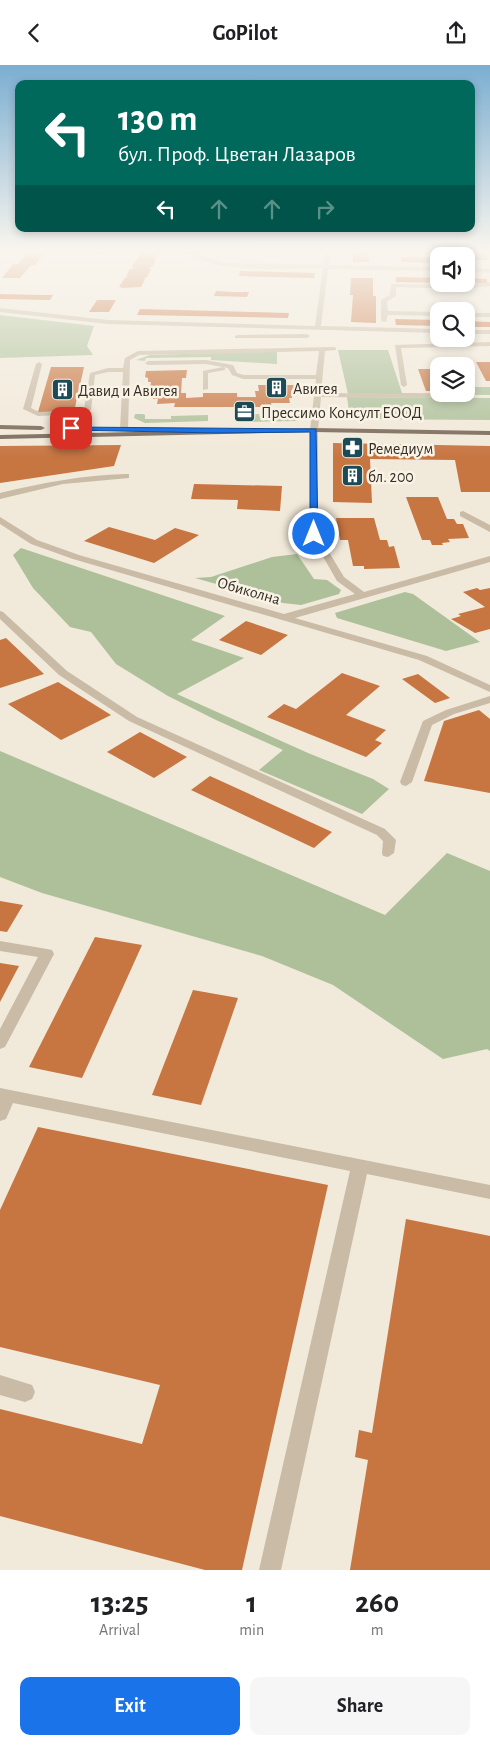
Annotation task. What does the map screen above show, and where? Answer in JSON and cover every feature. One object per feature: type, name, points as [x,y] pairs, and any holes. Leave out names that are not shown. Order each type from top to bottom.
[{"type":"main road","points":[[0,427],[216,431]]},
{"type":"main road","points":[[0,437],[314,430],[490,433]]},
{"type":"street","points":[[81,319],[108,322],[430,331]]},
{"type":"street","points":[[318,328],[319,319]]},
{"type":"street","points":[[384,330],[385,319]]},
{"type":"street","points":[[237,337],[359,335],[360,329]]},
{"type":"street","points":[[475,332],[490,333]]},
{"type":"street","points":[[404,385],[397,346],[490,344]]},
{"type":"street","points":[[322,349],[314,430],[314,534],[340,579],[362,595]]},
{"type":"street","points":[[124,429],[127,359],[138,353],[334,349]]},
{"type":"street","points":[[148,363],[206,362],[231,366],[234,374],[243,377],[319,377]]},
{"type":"street","points":[[39,364],[27,409],[38,414],[82,412],[87,410],[92,374],[108,370],[126,370]]},
{"type":"street","points":[[205,389],[205,372],[232,369]]},
{"type":"street","points":[[318,395],[430,396]]},
{"type":"street","points":[[0,496],[64,480],[126,476]]},
{"type":"street","points":[[463,514],[490,529]]},
{"type":"street","name":"Обиколна","points":[[0,520],[34,542],[76,557],[423,657],[490,689]]},
{"type":"street","points":[[286,617],[490,559]]},
{"type":"street","points":[[0,614],[63,673],[133,719],[381,832],[390,840],[388,853]]},
{"type":"street","points":[[406,782],[427,723],[490,699]]},
{"type":"street","points":[[0,946],[47,954],[0,1043]]},
{"type":"street","points":[[0,1114],[5,1095],[490,1192]]},
{"type":"street","points":[[270,1570],[360,1166]]},
{"type":"street","points":[[0,1385],[25,1391]]},
{"type":"green space","points":[[0,319],[36,319],[94,326],[87,346],[93,355],[0,358]]},
{"type":"green space","points":[[338,350],[388,350],[402,393],[430,395],[348,394]]},
{"type":"green space","points":[[277,351],[277,364],[211,360],[211,357],[146,358],[145,361],[136,360],[150,355]]},
{"type":"green space","points":[[475,387],[490,387],[490,395],[475,395]]},
{"type":"green space","points":[[347,397],[430,398],[430,402],[475,402],[475,398],[490,398],[490,420],[350,419]]},
{"type":"green space","points":[[304,412],[303,418],[295,421],[242,422],[237,420],[237,415],[259,414],[260,418],[285,418],[285,414]]},
{"type":"green space","points":[[135,414],[143,414],[145,419],[171,419],[171,416],[208,415],[208,421],[145,423],[134,418]]},
{"type":"green space","points":[[21,548],[225,616],[191,640],[244,658],[177,694],[308,753],[373,779],[389,789],[362,814],[259,770],[283,750],[168,696],[116,664],[91,632],[70,627],[33,588],[13,555]]},
{"type":"green space","points":[[297,554],[314,579],[327,580],[341,590],[339,594],[301,605],[283,603],[195,578],[211,577],[272,557]]},
{"type":"green space","points":[[405,592],[413,594],[480,642],[446,651],[337,618],[335,613]]},
{"type":"green space","points":[[0,751],[385,915],[447,853],[490,871],[490,1051],[487,1049],[443,1059],[333,985],[262,956],[42,893],[0,877]]},
{"type":"building","points":[[351,319],[376,319],[376,323],[351,322]]},
{"type":"building","points":[[395,319],[430,320],[430,326],[396,325]]},
{"type":"building","points":[[475,321],[490,322],[490,327],[475,327]]},
{"type":"building","points":[[476,362],[490,362],[490,381],[486,381]]},
{"type":"building","name":"Давид и Авигея","points":[[51,367],[84,367],[74,412],[38,412]]},
{"type":"building","points":[[418,369],[430,369],[430,391],[426,391]]},
{"type":"building","name":"Авигея","points":[[187,370],[186,378],[182,378],[181,393],[186,393],[186,398],[203,397],[203,393],[237,393],[237,397],[256,397],[255,391],[259,391],[258,385],[296,385],[297,390],[291,390],[292,398],[289,398],[290,403],[271,403],[272,407],[174,407],[175,403],[157,404],[158,399],[153,399],[153,395],[149,395],[151,382],[148,382],[148,378],[145,377],[146,371]]},
{"type":"building","name":"бл. 200","points":[[333,443],[490,446],[490,492],[461,492],[455,460],[370,459],[372,503],[333,502]]},
{"type":"building","points":[[121,445],[114,466],[0,483],[0,446]]},
{"type":"building","points":[[194,484],[282,486],[280,511],[237,509],[238,500],[191,499]]},
{"type":"building","points":[[406,497],[438,497],[447,519],[454,519],[457,524],[463,524],[469,538],[448,539],[450,542],[442,543],[443,545],[432,545],[430,540],[422,540]]},
{"type":"building","points":[[336,518],[374,518],[380,540],[387,540],[389,547],[394,546],[400,568],[364,569],[364,566],[353,566],[348,540],[340,540]]},
{"type":"building","points":[[109,527],[155,540],[175,528],[199,535],[154,563],[84,541]]},
{"type":"building","points":[[477,588],[480,590],[490,588],[490,629],[475,633],[451,619],[461,616],[458,614],[485,607],[463,592]]},
{"type":"building","points":[[246,621],[288,635],[261,655],[219,640]]},
{"type":"building","points":[[6,638],[44,674],[0,688],[0,640]]},
{"type":"building","points":[[342,673],[380,686],[346,715],[386,730],[375,740],[382,743],[366,757],[267,717],[284,704],[296,709]]},
{"type":"building","points":[[418,674],[450,698],[435,703],[402,679]]},
{"type":"building","points":[[58,682],[111,715],[61,740],[8,704]]},
{"type":"building","points":[[479,710],[490,719],[490,793],[424,781],[444,721]]},
{"type":"building","points":[[140,732],[187,757],[154,778],[107,752]]},
{"type":"building","points":[[210,776],[332,832],[314,848],[191,790]]},
{"type":"building","points":[[0,901],[23,905],[7,932],[0,931]]},
{"type":"building","points":[[95,937],[142,945],[82,1078],[29,1067]]},
{"type":"building","points":[[0,963],[19,966],[0,1002]]},
{"type":"building","points":[[193,990],[238,998],[201,1105],[152,1095]]},
{"type":"building","points":[[38,1127],[328,1185],[242,1570],[205,1570],[0,1516],[0,1409],[142,1444],[160,1385],[0,1347],[0,1210]]},
{"type":"building","points":[[406,1219],[490,1236],[490,1570],[350,1570],[368,1460],[355,1457],[359,1430],[372,1433]]},
{"type":"place","name":"Авигея","points":[[277,388]]},
{"type":"place","name":"Давид и Авигея","points":[[62,390]]},
{"type":"place","name":"Прессимо Консулт ЕООД","points":[[245,412]]},
{"type":"place","name":"Ремедиум","points":[[352,448]]},
{"type":"place","name":"бл. 200","points":[[352,476]]},
{"type":"route","points":[[71,428],[216,431],[314,430],[314,534]]}]
